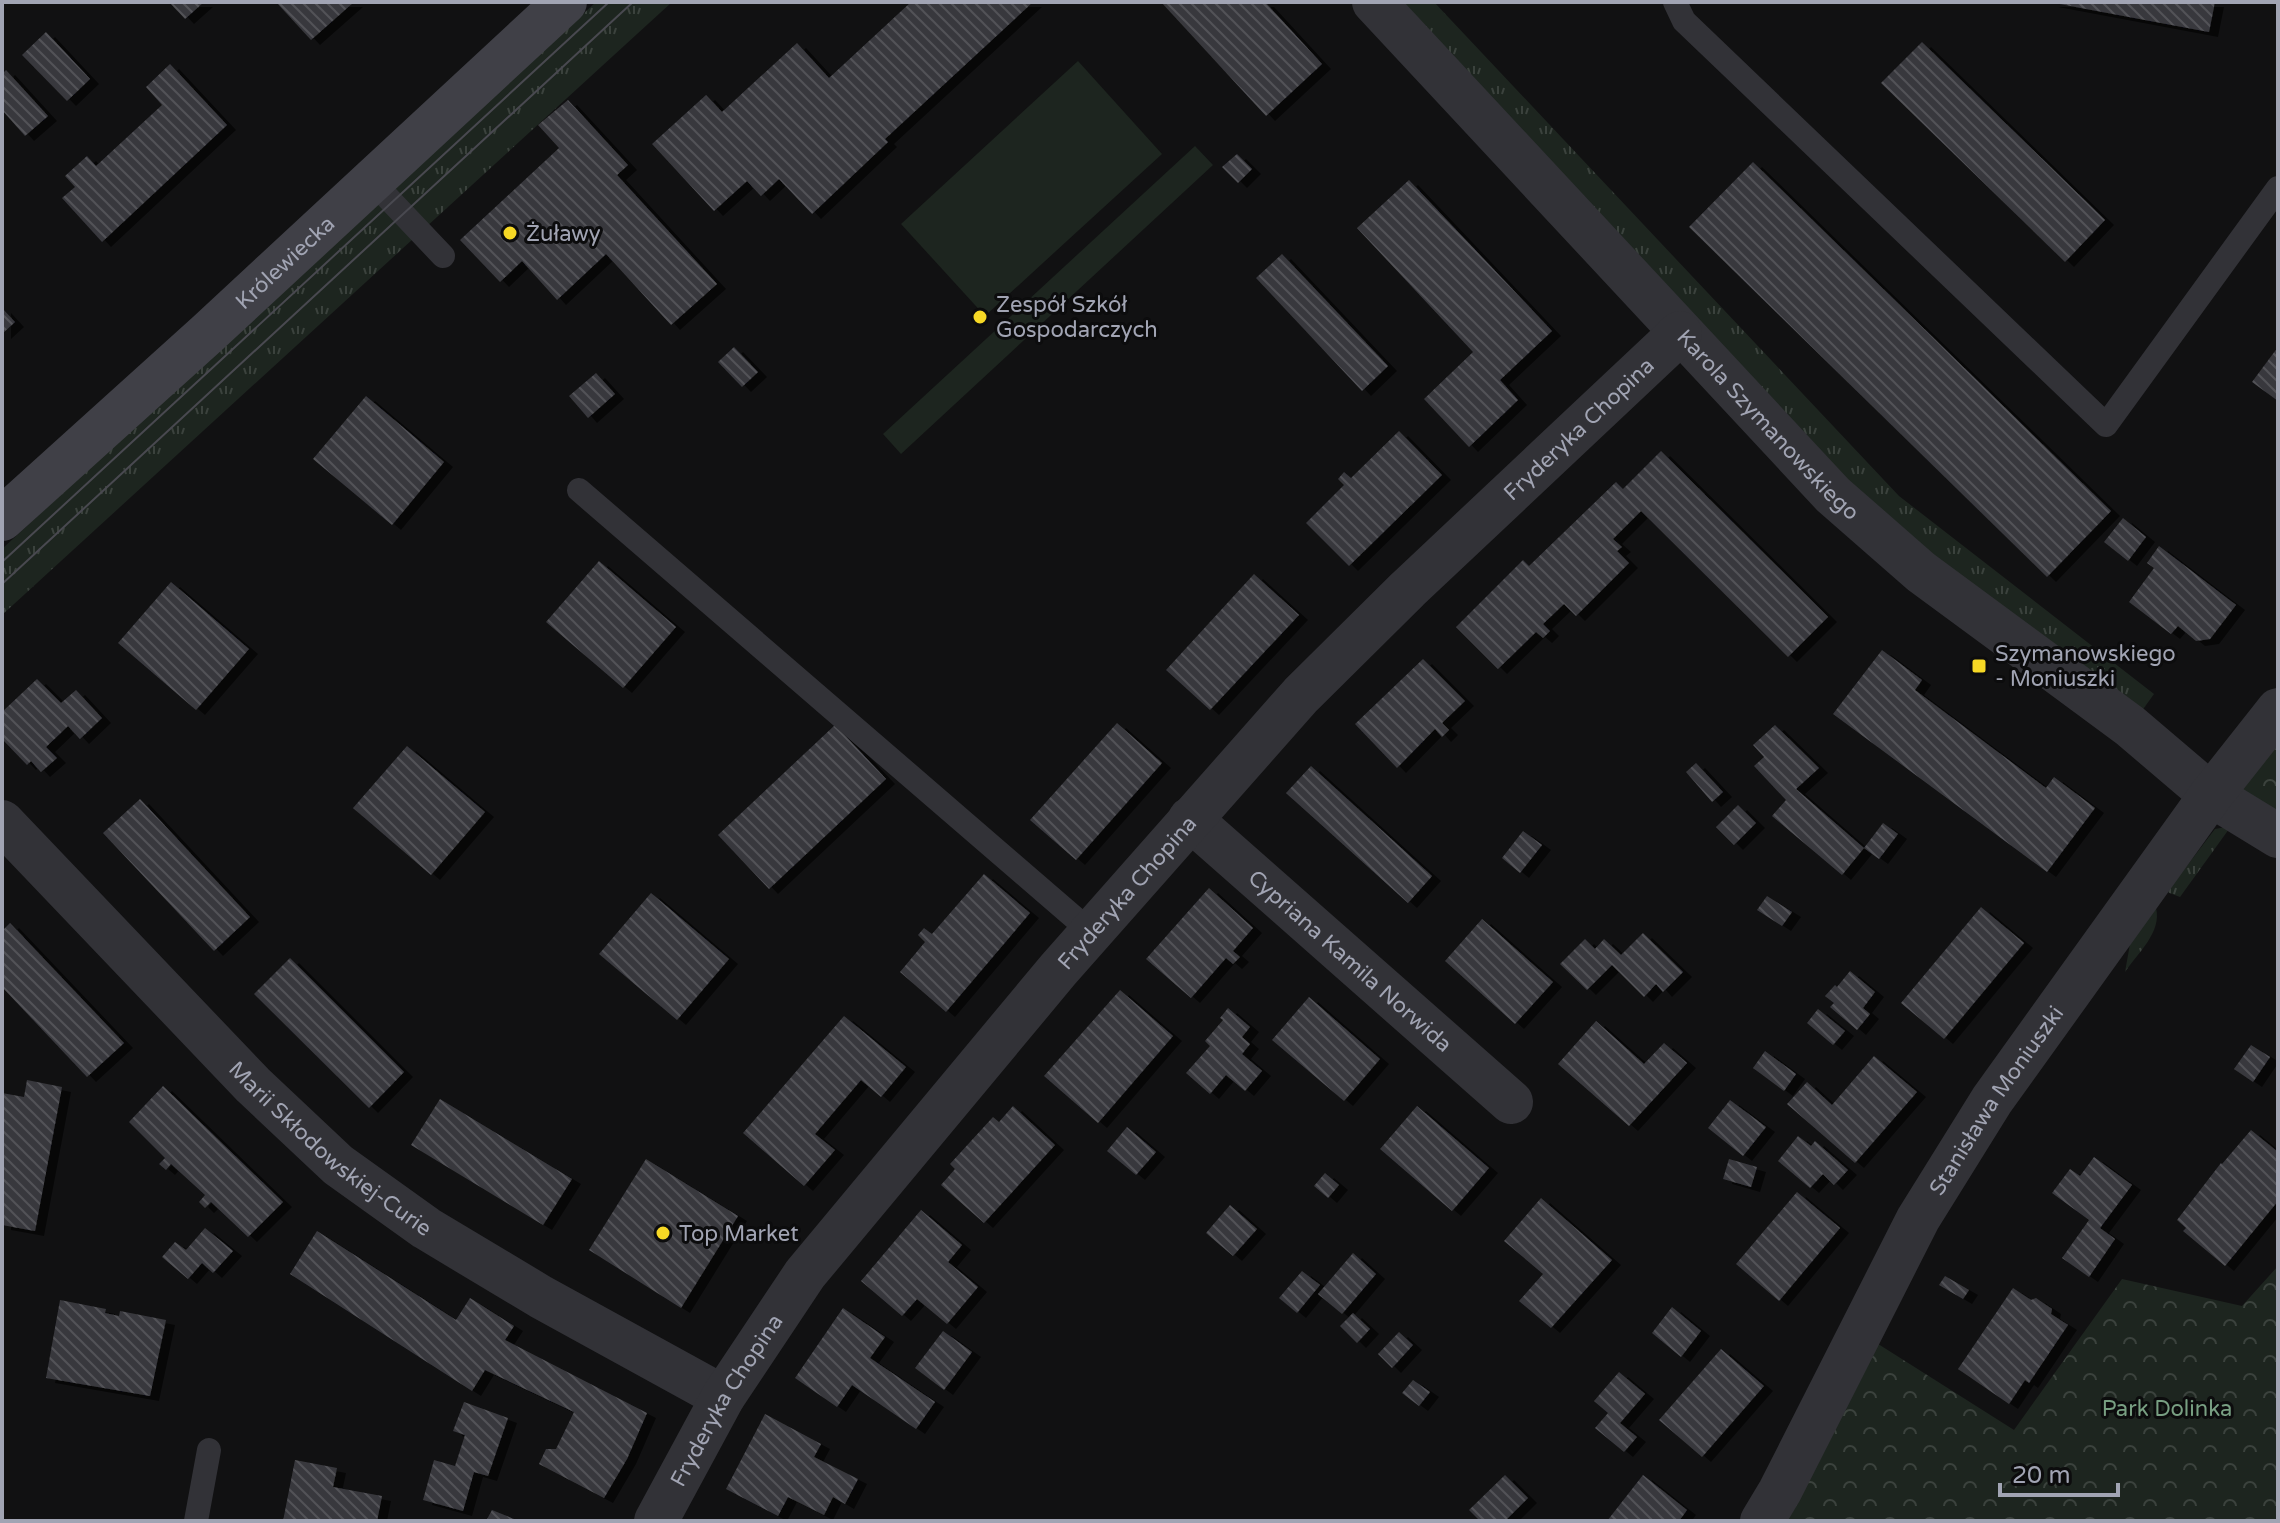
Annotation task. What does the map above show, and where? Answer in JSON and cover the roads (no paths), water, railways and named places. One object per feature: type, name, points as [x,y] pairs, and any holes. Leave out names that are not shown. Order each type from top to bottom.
[{"type":"main road","name":"Królewiecka","points":[[2,519],[565,2]]},
{"type":"street","name":"Karola Szymanowskiego","points":[[1374,2],[1833,495],[1896,552],[2130,726],[2211,795],[2278,836]]},
{"type":"street","name":"Fryderyka Chopina","points":[[656,1521],[723,1397],[805,1274],[1091,932],[1301,695],[1408,589],[1680,333]]},
{"type":"street","name":"Stanisława Moniuszki","points":[[1762,1521],[1918,1219],[1992,1100],[2211,795],[2278,710]]},
{"type":"street","name":"Cypriana Kamila Norwida","points":[[1190,819],[1511,1102]]},
{"type":"street","name":"Marii Skłodowskiej-Curie","points":[[2,822],[242,1074],[338,1165],[426,1228],[541,1297],[723,1397]]},
{"type":"lane","points":[[1675,2],[1684,21],[2106,425],[2278,188]]},
{"type":"lane","points":[[372,181],[443,256]]},
{"type":"lane","points":[[579,490],[1091,932]]},
{"type":"lane","points":[[196,1521],[209,1450]]},
{"type":"tram line","points":[[2,562],[609,2]]},
{"type":"tram line","points":[[2,584],[633,2]]},
{"type":"place","name":"Żuławy","points":[[510,233]]},
{"type":"place","name":"Zespół Szkół Gospodarczych","points":[[980,317]]},
{"type":"place","name":"Szymanowskiego - Moniuszki","points":[[1979,666]]},
{"type":"place","name":"Top Market","points":[[663,1233]]},
{"type":"park label","name":"Park Dolinka","points":[[2167,1408]]}]
